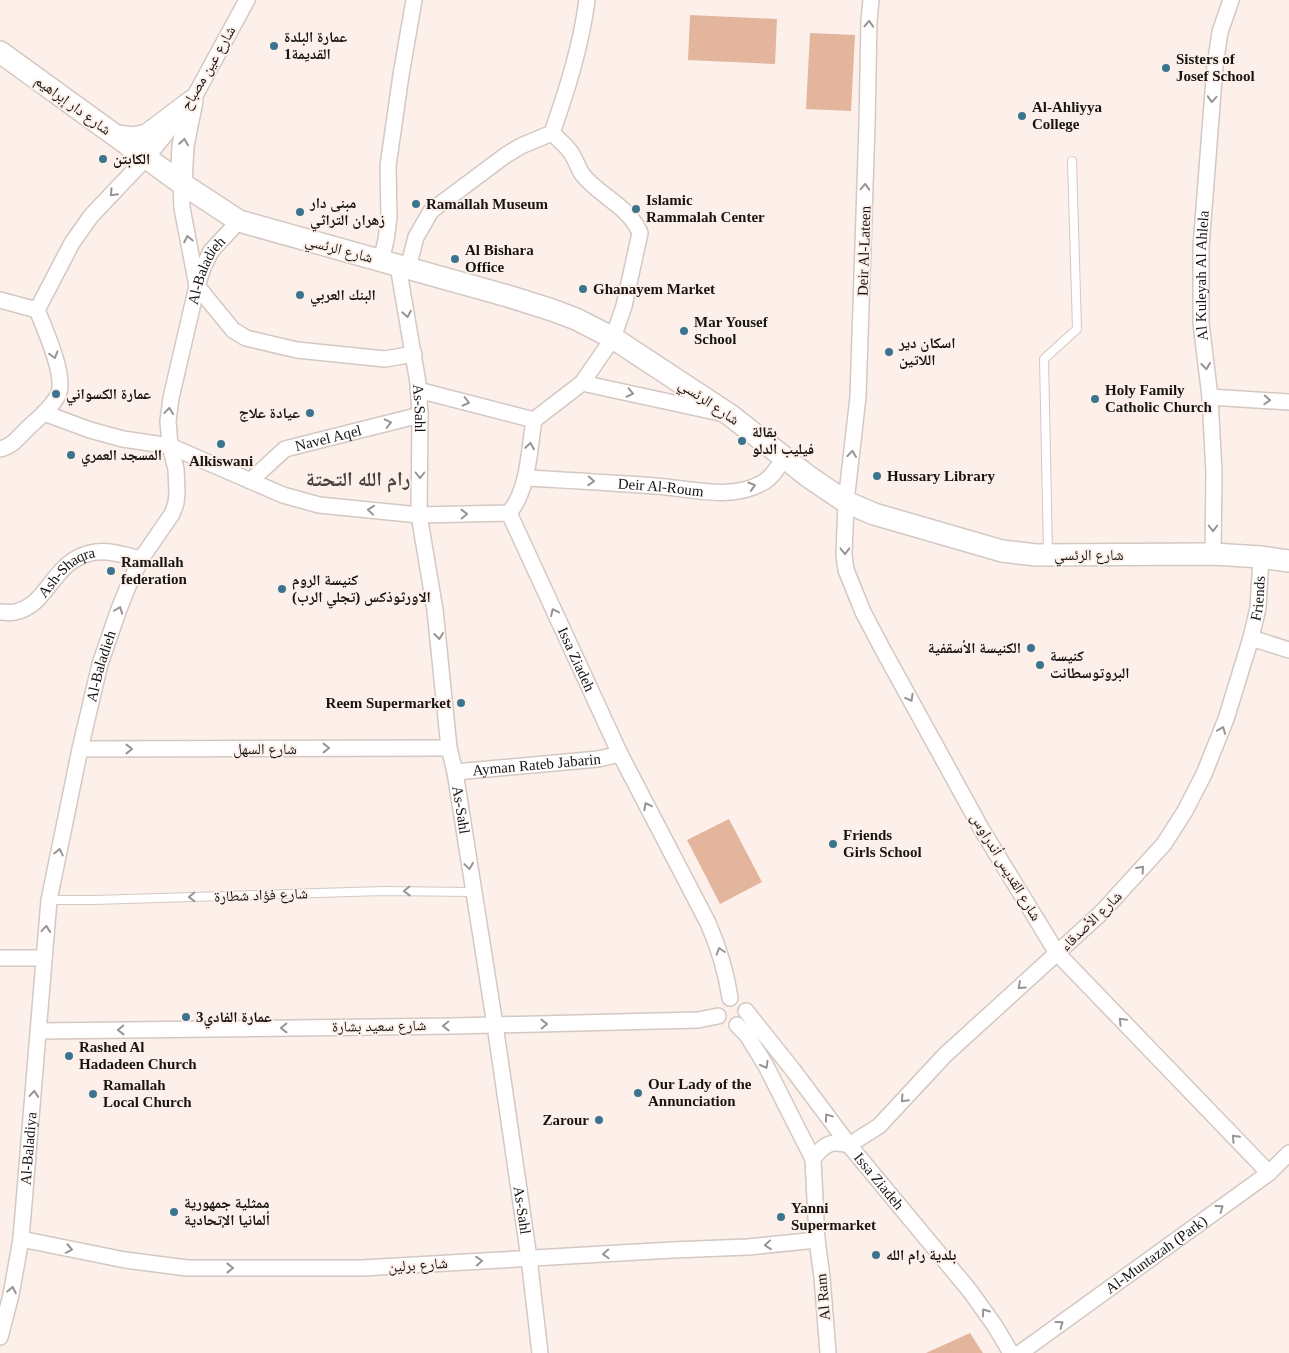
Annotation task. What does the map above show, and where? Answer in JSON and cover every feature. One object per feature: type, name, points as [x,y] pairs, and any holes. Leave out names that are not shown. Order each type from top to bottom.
[{"type":"main road","name":"شارع دار إبراهيم","points":[[0,52],[147,157]]},
{"type":"main road","points":[[118,136],[133,138],[147,135],[192,101]]},
{"type":"main road","points":[[181,183],[183,146],[192,101]]},
{"type":"main road","name":"شارع الرئسي","points":[[147,157],[181,183],[239,221],[552,310],[591,326],[613,338],[730,415],[809,477],[846,502],[882,516],[1002,551],[1048,555],[1213,554],[1262,557],[1289,561]]},
{"type":"street","name":"شارع عين مصباح","points":[[37,310],[72,243],[91,216],[147,157],[192,101],[247,0]]},
{"type":"street","points":[[396,265],[386,240],[389,217],[388,166],[414,0]]},
{"type":"street","points":[[396,265],[431,212],[506,155],[521,146],[552,133],[576,57],[587,0]]},
{"type":"street","name":"Deir Al-Lateen","points":[[846,502],[858,397],[871,0]]},
{"type":"street","name":"Al Kuleyah Al Ahlela","points":[[1213,554],[1214,473],[1210,397],[1202,323],[1201,247],[1215,66],[1220,32],[1231,0]]},
{"type":"street","points":[[44,413],[90,430],[123,439],[170,446],[283,495],[319,505],[420,515],[509,513],[517,503],[525,478],[534,420],[582,383],[613,338],[624,306],[640,233],[636,223],[628,214],[607,198],[582,174],[570,150],[552,133]]},
{"type":"street","points":[[181,183],[182,208],[197,286],[233,330],[246,338],[297,350],[385,359],[414,354]]},
{"type":"street","name":"Al-Baladieh","points":[[49,900],[80,749],[100,664],[119,609],[142,559],[161,533],[176,503],[178,492],[176,469],[170,446],[168,421],[170,398],[197,286],[211,251],[239,221]]},
{"type":"street","name":"As-Sahl","points":[[396,265],[414,354],[418,390],[420,416],[420,515],[440,641],[449,748],[455,772],[495,1025],[529,1258],[540,1353]]},
{"type":"street","points":[[0,300],[37,310],[52,348],[61,382],[59,394],[44,413],[11,446],[0,449]]},
{"type":"street","points":[[582,383],[730,415]]},
{"type":"street","points":[[418,390],[534,420]]},
{"type":"street","points":[[1210,397],[1289,402]]},
{"type":"street","name":"Navel Aqel","points":[[250,481],[285,449],[420,416]]},
{"type":"street","name":"Deir Al-Roum","points":[[525,478],[728,492],[751,488],[762,483],[773,474],[784,458]]},
{"type":"street","name":"شارع القديس أندراوس","points":[[846,502],[844,555],[846,570],[863,612],[982,830],[1057,953],[1269,1173]]},
{"type":"street","name":"Issa Ziadeh","points":[[509,513],[620,754],[719,947],[724,963],[730,998]]},
{"type":"street","name":"Ash-Shaqra","points":[[0,612],[15,612],[28,607],[41,596],[63,568],[79,557],[99,552],[142,559]]},
{"type":"street","name":"Friends","points":[[1251,638],[1258,608],[1262,557]]},
{"type":"street","points":[[1251,638],[1289,650]]},
{"type":"street","name":"شارع الأصدقاء","points":[[849,1145],[879,1126],[945,1055],[1101,913],[1164,844],[1204,774],[1226,719],[1251,638]]},
{"type":"street","name":"شارع السهل","points":[[80,749],[449,748]]},
{"type":"street","name":"Ayman Rateb Jabarin","points":[[455,772],[598,759],[620,754]]},
{"type":"street","points":[[0,958],[44,958],[49,900]]},
{"type":"street","name":"Al-Baladiya","points":[[0,1337],[11,1296],[21,1239],[44,958]]},
{"type":"street","points":[[730,998],[742,1002],[746,1010],[744,1019],[733,1026],[724,1024],[718,1016],[718,1007],[730,998]]},
{"type":"street","name":"Issa Ziadeh","points":[[746,1010],[849,1145],[970,1291],[995,1326],[1011,1353]]},
{"type":"street","name":"شارع سعيد بشارة","points":[[39,1031],[495,1025],[698,1020],[718,1016]]},
{"type":"street","points":[[737,1025],[747,1035],[766,1066],[813,1159],[821,1148],[831,1143],[839,1142],[849,1145]]},
{"type":"street","name":"Al-Muntazah (Park)","points":[[1020,1353],[1269,1173],[1289,1153]]},
{"type":"street","name":"Al Ram","points":[[813,1159],[817,1240],[828,1353]]},
{"type":"street","name":"شارع برلين","points":[[21,1239],[125,1260],[187,1268],[362,1268],[748,1247],[817,1240]]},
{"type":"lane","points":[[1048,555],[1044,359],[1077,329],[1072,161]]},
{"type":"lane","name":"شارع فؤاد شطارة","points":[[49,900],[383,891],[473,892]]},
{"type":"shaded area","points":[[690,15],[777,19],[775,64],[688,60]]},
{"type":"shaded area","points":[[810,33],[855,35],[851,111],[806,109]]},
{"type":"shaded area","points":[[729,819],[762,882],[720,904],[687,840]]},
{"type":"shaded area","points":[[970,1333],[983,1353],[926,1353]]},
{"type":"place","name":"عمارة البلدة القديمة1","points":[[274,46]]},
{"type":"place","name":"Sisters of Josef School","points":[[1166,68]]},
{"type":"place","name":"Al-Ahliyya College","points":[[1022,116]]},
{"type":"place","name":"الكابتن","points":[[103,159]]},
{"type":"place","name":"Ramallah Museum","points":[[416,204]]},
{"type":"place","name":"Islamic Rammalah Center","points":[[636,209]]},
{"type":"place","name":"مبنى دار زهران التراثي","points":[[300,212]]},
{"type":"place","name":"Al Bishara Office","points":[[455,259]]},
{"type":"place","name":"Ghanayem Market","points":[[583,289]]},
{"type":"place","name":"البنك العربي","points":[[300,295]]},
{"type":"place","name":"Mar Yousef School","points":[[684,331]]},
{"type":"place","name":"اسكان دير اللاتين","points":[[889,352]]},
{"type":"place","name":"عمارة الكسواني","points":[[56,394]]},
{"type":"place","name":"Holy Family Catholic Church","points":[[1095,399]]},
{"type":"place","name":"عيادة علاج","points":[[310,413]]},
{"type":"place","name":"بقالة فيليب الدلو","points":[[742,441]]},
{"type":"place","name":"Alkiswani","points":[[221,444]]},
{"type":"place","name":"المسجد العمري","points":[[71,455]]},
{"type":"place","name":"Hussary Library","points":[[877,476]]},
{"type":"place","name":"Ramallah federation","points":[[111,571]]},
{"type":"place","name":"كنيسة الروم الاورثوذكس (تجلي الرب)","points":[[282,589]]},
{"type":"place","name":"الكنيسة الأسقفية","points":[[1031,648]]},
{"type":"place","name":"كنيسة البروتوسطانت","points":[[1040,665]]},
{"type":"place","name":"Reem Supermarket","points":[[461,703]]},
{"type":"place","name":"Friends Girls School","points":[[833,844]]},
{"type":"place","name":"عمارة الفادي3","points":[[186,1017]]},
{"type":"place","name":"Rashed Al Hadadeen Church","points":[[69,1056]]},
{"type":"place","name":"Our Lady of the Annunciation","points":[[638,1093]]},
{"type":"place","name":"Ramallah Local Church","points":[[93,1094]]},
{"type":"place","name":"Zarour","points":[[599,1120]]},
{"type":"place","name":"ممثلية جمهورية ألمانيا الإتحادية","points":[[174,1212]]},
{"type":"place","name":"Yanni Supermarket","points":[[781,1217]]},
{"type":"place","name":"بلدية رام الله","points":[[876,1255]]},
{"type":"district","name":"رام الله التحتة","points":[[358,479]]}]
